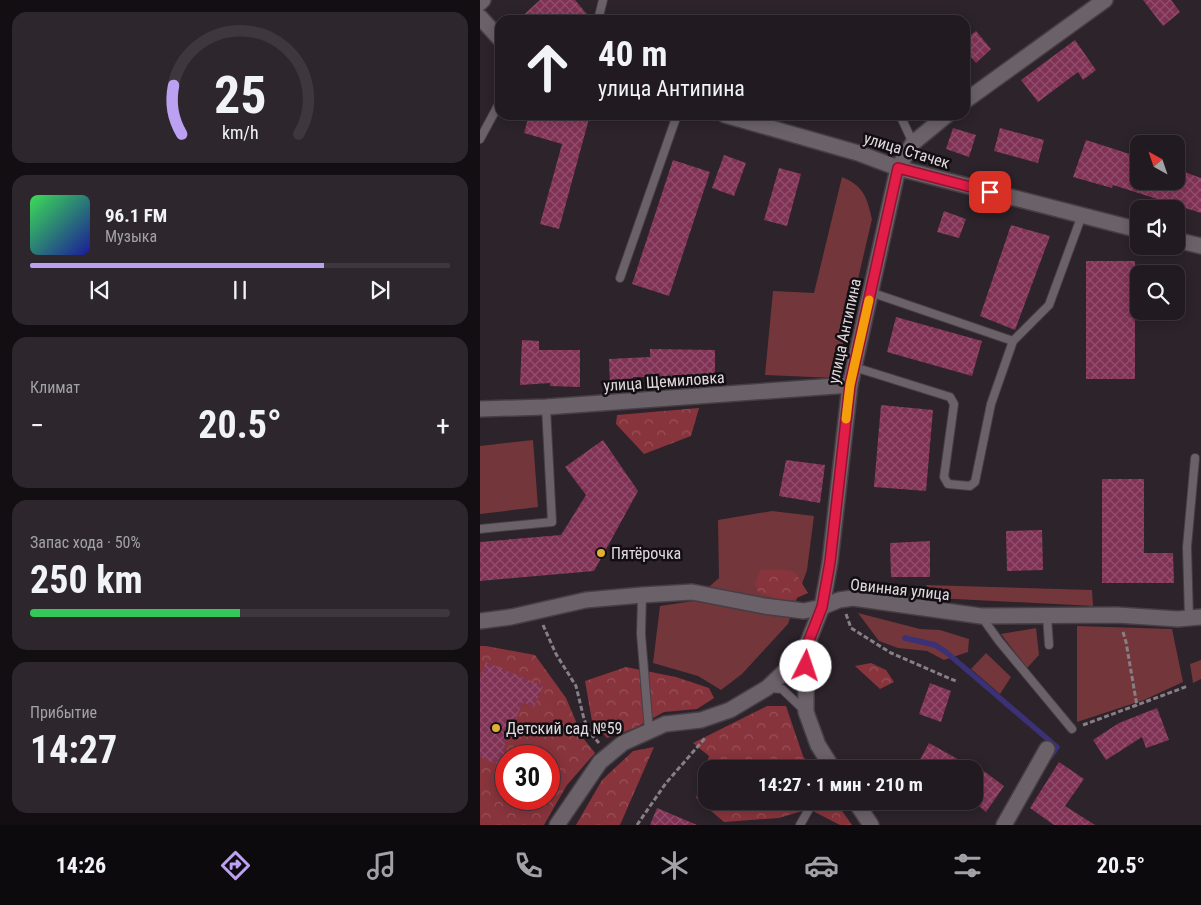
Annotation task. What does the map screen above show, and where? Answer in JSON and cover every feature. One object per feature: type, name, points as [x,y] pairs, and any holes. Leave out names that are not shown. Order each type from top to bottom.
[{"type":"street","points":[[480,3],[484,0]]},
{"type":"street","points":[[970,97],[1105,0]]},
{"type":"street","points":[[480,17],[495,34]]},
{"type":"street","name":"улица Стачек","points":[[755,120],[898,168],[1130,228]]},
{"type":"street","points":[[912,143],[941,120]]},
{"type":"street","name":"улица Антипина","points":[[806,648],[822,607],[830,562],[850,385],[898,168],[912,143]]},
{"type":"street","points":[[1185,242],[1201,246]]},
{"type":"street","name":"улица Щемиловка","points":[[480,409],[546,407],[850,385]]},
{"type":"street","name":"Овинная улица","points":[[480,621],[511,618],[586,600],[692,592],[764,606],[804,611],[822,607],[839,600],[853,598],[981,616],[1117,615],[1170,618],[1195,617]]},
{"type":"street","points":[[557,825],[600,762],[623,743],[665,724],[701,720],[730,710],[767,688],[800,657],[806,648]]},
{"type":"street","points":[[806,648],[806,712],[818,745],[828,760]]},
{"type":"street","points":[[1004,825],[1047,749]]},
{"type":"street","points":[[861,810],[871,825]]},
{"type":"lane","points":[[599,15],[603,0]]},
{"type":"lane","points":[[480,139],[495,111]]},
{"type":"lane","points":[[620,278],[675,120]]},
{"type":"lane","points":[[902,120],[912,143]]},
{"type":"lane","points":[[854,367],[950,397],[954,404],[944,477],[948,484],[970,486],[975,482],[991,404],[1013,341],[1049,305],[1082,215]]},
{"type":"lane","points":[[870,292],[1013,341]]},
{"type":"lane","points":[[480,529],[552,522],[546,407]]},
{"type":"lane","points":[[1195,458],[1187,547],[1195,617]]},
{"type":"lane","points":[[642,595],[641,634],[649,731]]},
{"type":"lane","points":[[981,616],[1072,729]]},
{"type":"lane","points":[[1047,616],[1049,645]]},
{"type":"lane","points":[[767,688],[782,689],[806,712]]},
{"type":"lane","points":[[800,825],[808,810]]},
{"type":"path","points":[[839,600],[851,628],[891,652],[958,682]]},
{"type":"path","points":[[536,611],[556,654],[576,686],[584,719],[590,733],[608,754]]},
{"type":"path","points":[[1117,615],[1126,642],[1138,706]]},
{"type":"path","points":[[1072,729],[1188,686]]},
{"type":"path","points":[[638,825],[666,783],[706,736]]},
{"type":"shaded area","points":[[842,177],[860,189],[866,199],[872,219],[835,378],[765,375],[773,291],[814,293]]},
{"type":"shaded area","points":[[533,440],[538,507],[480,514],[480,446]]},
{"type":"shaded area","points":[[772,511],[814,516],[807,570],[788,624],[742,674],[721,690],[698,676],[653,663],[660,606],[693,601],[719,578],[718,520]]},
{"type":"shaded area","points":[[926,585],[1092,590],[1093,606],[936,598]]},
{"type":"shaded area","points":[[858,613],[920,629],[940,630],[969,639],[968,652],[944,660],[927,651],[898,648],[879,641]]},
{"type":"shaded area","points":[[1077,626],[1172,629],[1183,682],[1144,700],[1077,722]]},
{"type":"shaded area","points":[[1036,628],[1039,655],[1027,668],[1001,634]]},
{"type":"shaded area","points":[[986,653],[1011,677],[1000,694],[971,669]]},
{"type":"shaded area","points":[[1201,660],[1201,679],[1193,683],[1190,664]]},
{"type":"green space","points":[[699,408],[691,436],[644,454],[616,424],[617,415]]},
{"type":"green space","points":[[761,570],[795,572],[808,593],[787,602],[758,592],[755,583]]},
{"type":"green space","points":[[480,646],[535,655],[566,698],[583,738],[595,753],[567,785],[560,797],[560,745],[495,745],[495,810],[553,810],[544,825],[480,825]]},
{"type":"green space","points":[[871,663],[886,670],[894,682],[880,689],[855,666]]},
{"type":"green space","points":[[626,667],[676,677],[709,688],[714,698],[697,709],[664,712],[635,728],[607,738],[592,721],[585,681]]},
{"type":"green space","points":[[767,706],[786,706],[806,760],[708,760],[709,756],[693,743]]},
{"type":"green space","points":[[654,747],[620,825],[576,825],[602,780],[633,751]]},
{"type":"green space","points":[[710,810],[806,810],[779,818],[724,822]]},
{"type":"green space","points":[[811,810],[841,810],[852,825],[840,825]]},
{"type":"building","points":[[540,0],[575,0],[588,15],[524,15]]},
{"type":"building","points":[[1143,0],[1171,0],[1180,12],[1163,26]]},
{"type":"building","points":[[976,31],[991,49],[976,63],[970,56],[970,36]]},
{"type":"building","points":[[1075,40],[1096,70],[1083,80],[1078,72],[1038,102],[1021,80]]},
{"type":"building","points":[[528,120],[589,120],[559,229],[540,224],[562,144],[524,133]]},
{"type":"building","points":[[953,128],[976,135],[969,157],[946,149]]},
{"type":"building","points":[[1000,128],[1044,140],[1038,163],[994,151]]},
{"type":"building","points":[[1086,140],[1130,154],[1130,190],[1185,190],[1185,172],[1201,178],[1201,213],[1185,208],[1185,200],[1160,200],[1113,185],[1112,188],[1073,177]]},
{"type":"building","points":[[724,155],[746,163],[734,196],[712,188]]},
{"type":"building","points":[[673,160],[710,172],[669,296],[632,284]]},
{"type":"building","points":[[779,168],[801,174],[787,226],[764,220]]},
{"type":"building","points":[[944,211],[966,219],[959,238],[937,232]]},
{"type":"building","points":[[1011,225],[1050,236],[1015,330],[980,316]]},
{"type":"building","points":[[1086,261],[1135,261],[1135,265],[1130,265],[1130,320],[1135,320],[1135,379],[1086,379]]},
{"type":"building","points":[[896,317],[982,341],[972,376],[887,352]]},
{"type":"building","points":[[522,340],[539,341],[539,350],[580,350],[580,387],[550,386],[550,383],[520,385]]},
{"type":"building","points":[[650,349],[715,350],[715,377],[674,375],[674,377],[633,377],[634,385],[610,386],[609,359],[650,357]]},
{"type":"building","points":[[881,405],[933,410],[926,491],[874,487]]},
{"type":"building","points":[[603,440],[638,491],[594,571],[480,581],[480,542],[561,535],[586,495],[565,467]]},
{"type":"building","points":[[786,460],[825,465],[820,503],[779,496]]},
{"type":"building","points":[[1102,479],[1144,479],[1144,553],[1173,553],[1174,583],[1102,583]]},
{"type":"building","points":[[1042,530],[1043,570],[1007,571],[1006,531]]},
{"type":"building","points":[[930,541],[930,577],[891,577],[890,543]]},
{"type":"building","name":"Детский сад №59","points":[[486,662],[543,686],[534,707],[523,702],[505,745],[495,745],[495,763],[480,757],[480,676]]},
{"type":"building","points":[[930,683],[951,691],[941,722],[919,714]]},
{"type":"building","points":[[1157,708],[1169,740],[1146,748],[1142,737],[1106,760],[1093,740],[1119,723]]},
{"type":"building","points":[[929,743],[959,760],[920,760]]},
{"type":"building","points":[[1059,762],[1084,779],[1065,806],[1095,825],[1054,825],[1030,808]]},
{"type":"building","points":[[983,770],[1004,786],[986,812],[983,810]]},
{"type":"building","points":[[657,808],[697,825],[650,825]]},
{"type":"waterway","points":[[905,638],[935,645],[946,652],[1057,747],[1051,756]]},
{"type":"slow traffic","points":[[846,419],[850,385],[869,300]]},
{"type":"place","name":"Пятёрочка","points":[[601,553]]},
{"type":"place","name":"Детский сад №59","points":[[496,728]]},
{"type":"route","points":[[806,666],[806,648],[822,607],[830,562],[850,385],[898,168],[990,192]]}]
